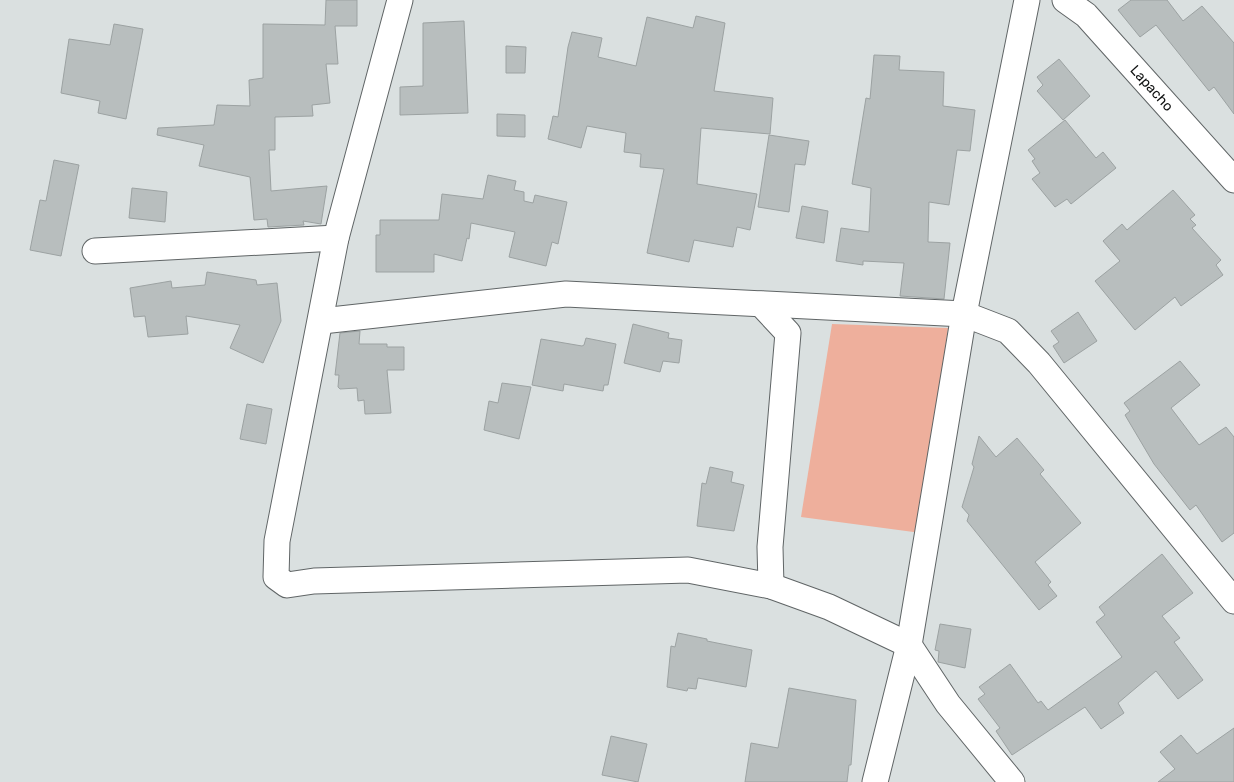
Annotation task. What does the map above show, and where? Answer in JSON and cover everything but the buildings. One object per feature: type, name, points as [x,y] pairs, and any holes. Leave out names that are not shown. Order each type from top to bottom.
[{"type":"street","points":[[400,0],[336,238],[322,321],[277,542],[276,577],[287,585],[314,581],[688,570],[771,586],[829,607],[909,644],[948,704],[1012,782]]},
{"type":"street","points":[[874,782],[909,644],[964,314],[1027,0]]},
{"type":"street","name":"Lapacho","points":[[1065,0],[1086,15],[1234,180]]},
{"type":"street","points":[[95,250],[336,238]]},
{"type":"street","points":[[322,321],[566,294],[964,314],[1008,331],[1039,363],[1234,601]]},
{"type":"street","points":[[761,304],[788,333],[770,546],[771,586]]},
{"type":"shaded area","points":[[832,324],[948,328],[921,533],[801,517]]}]
